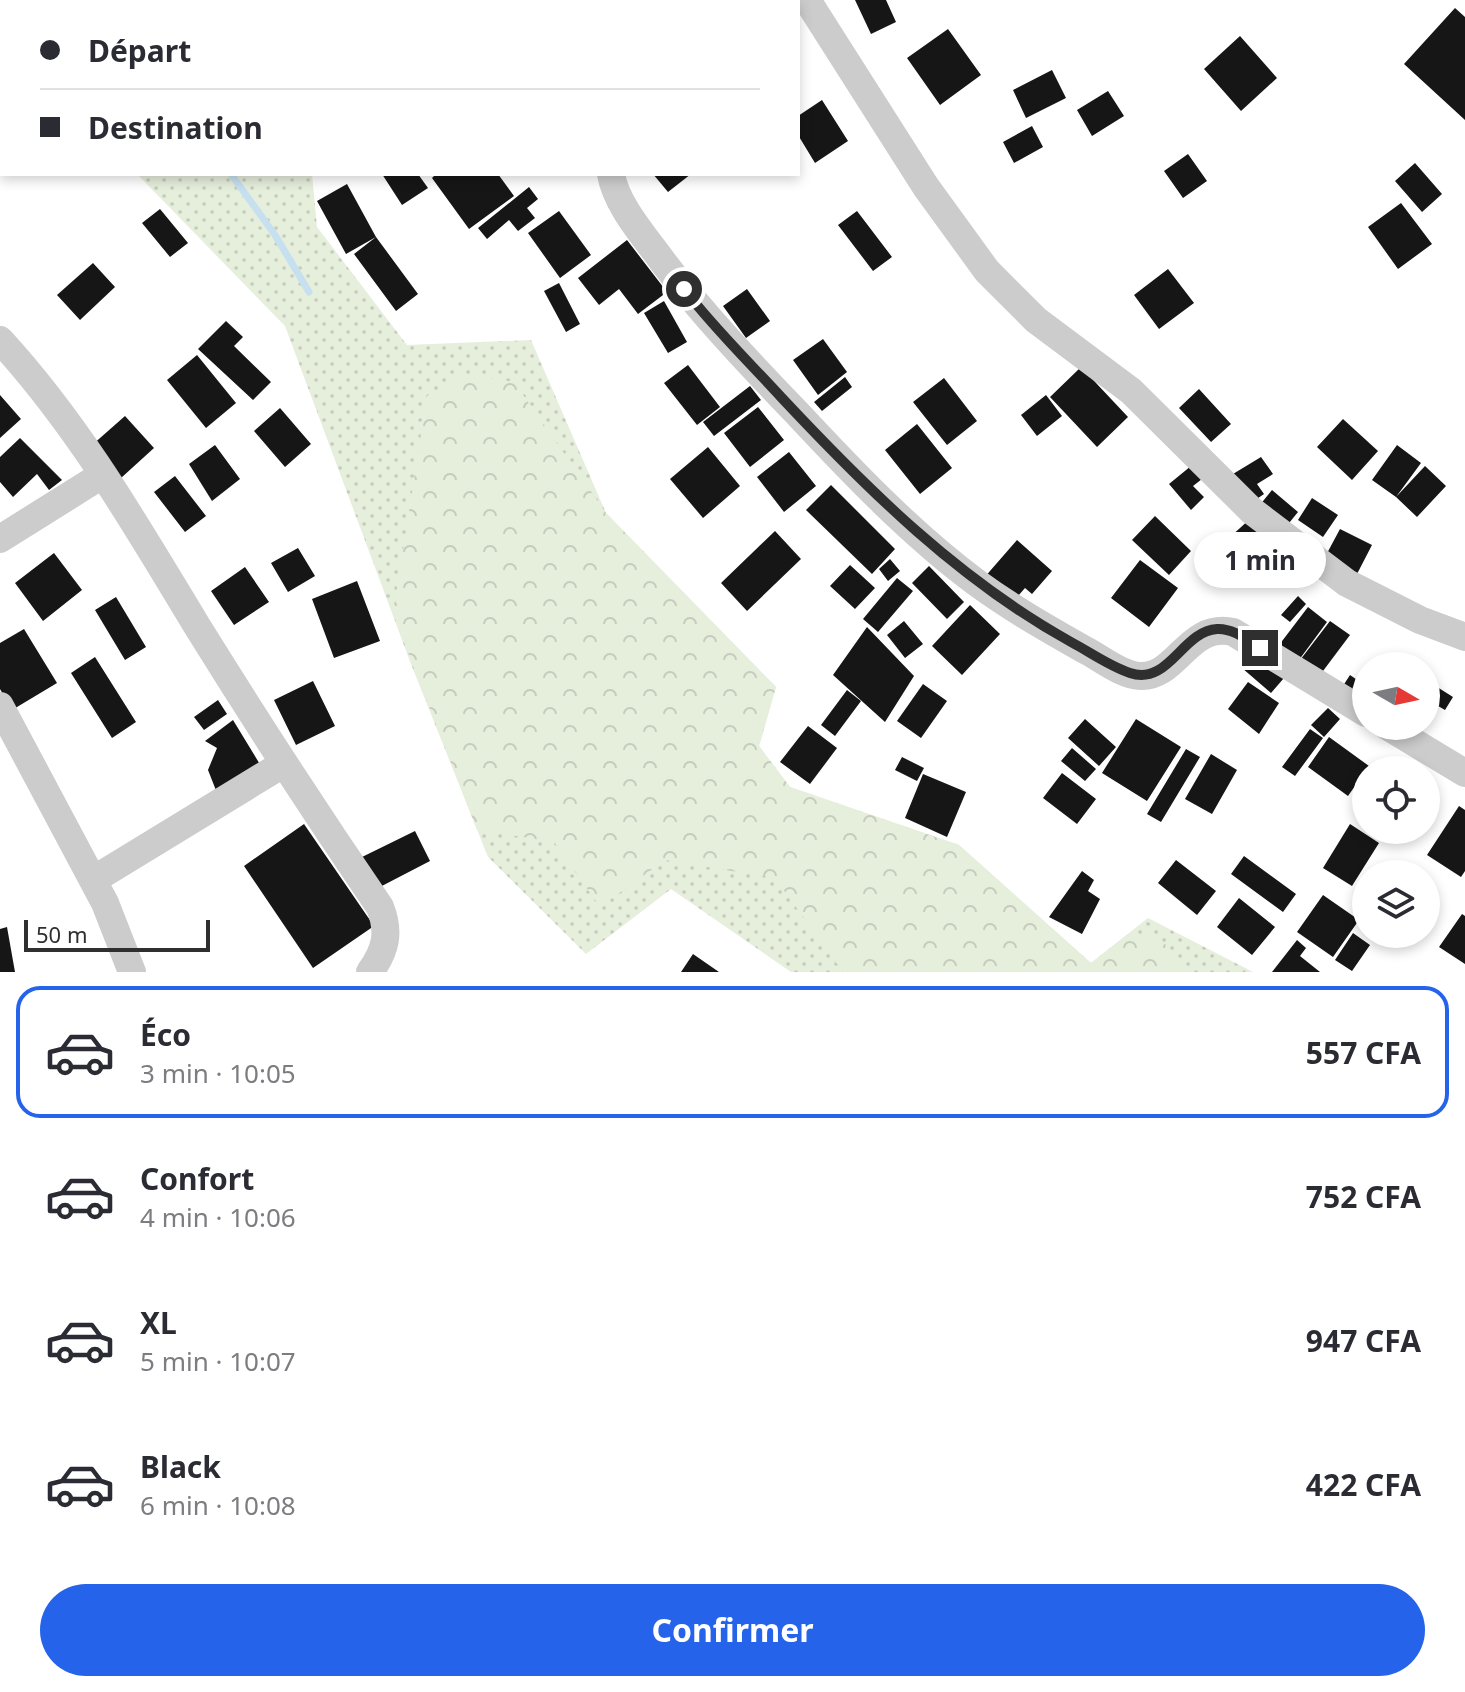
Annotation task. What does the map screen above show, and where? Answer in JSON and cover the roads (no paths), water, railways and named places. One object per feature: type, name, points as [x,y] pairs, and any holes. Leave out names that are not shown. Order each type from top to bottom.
[{"type":"street","points":[[807,0],[934,198],[987,271],[1036,320],[1131,391],[1252,511],[1347,583],[1420,620],[1465,637]]},
{"type":"street","points":[[611,176],[613,186],[646,239],[703,313],[852,473],[976,582],[1030,619],[1122,671],[1139,676],[1155,673],[1203,634],[1218,628],[1233,632],[1352,704]]},
{"type":"street","points":[[0,340],[68,423],[154,552],[283,764],[380,907],[387,924],[386,940],[372,971]]},
{"type":"street","points":[[0,539],[102,475]]},
{"type":"street","points":[[0,706],[93,880],[132,972]]},
{"type":"street","points":[[1410,740],[1465,773]]},
{"type":"street","points":[[93,880],[283,764]]},
{"type":"waterway","points":[[232,176],[275,235],[309,292]]}]
